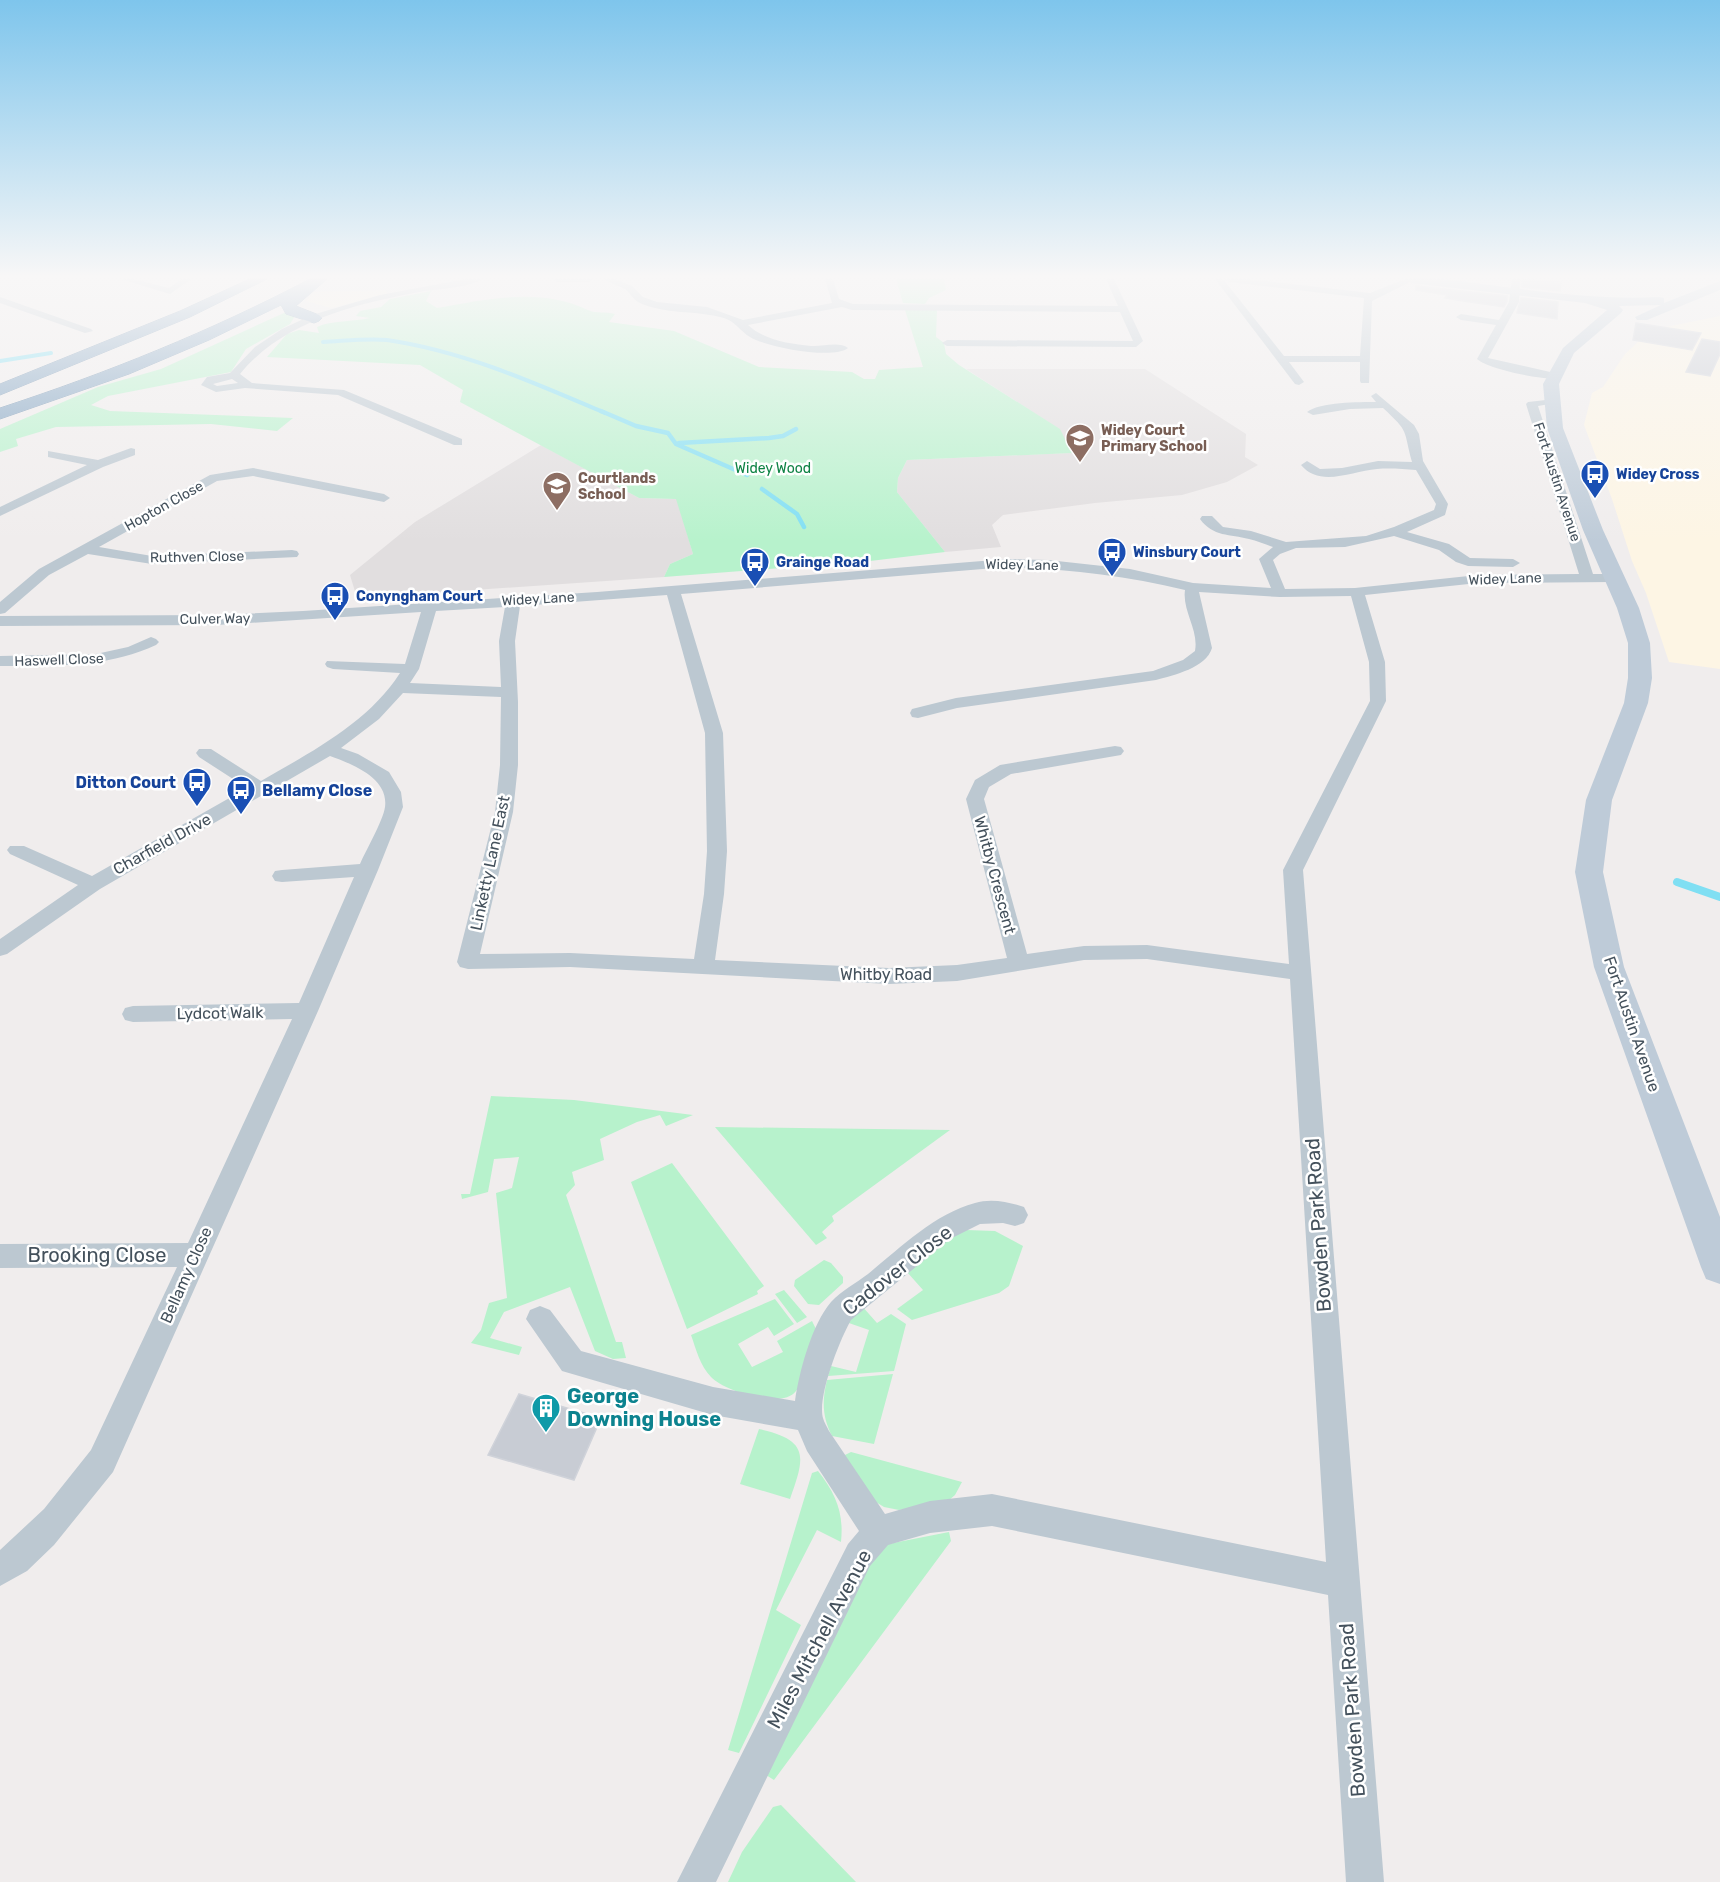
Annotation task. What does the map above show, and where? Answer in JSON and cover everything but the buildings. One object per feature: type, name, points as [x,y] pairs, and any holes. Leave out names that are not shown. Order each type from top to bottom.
[{"type":"highway","points":[[0,390],[58,367]]},
{"type":"highway","points":[[0,396],[80,367]]},
{"type":"highway","points":[[0,407],[111,367]]},
{"type":"highway","points":[[0,414],[131,367]]},
{"type":"main road","name":"Fort Austin Avenue","points":[[1560,367],[1551,384],[1551,401],[1556,428],[1588,519],[1628,608],[1639,642],[1640,678],[1636,703],[1599,800],[1589,872],[1609,967],[1720,1267]]},
{"type":"main road","points":[[1555,376],[1568,367]]},
{"type":"street","points":[[240,367],[234,375],[212,379],[206,385],[216,389],[244,385],[258,388],[340,392],[456,439]]},
{"type":"street","points":[[1287,367],[1299,382]]},
{"type":"street","points":[[1365,381],[1366,367]]},
{"type":"street","points":[[1508,367],[1555,376]]},
{"type":"street","points":[[234,375],[244,385]]},
{"type":"street","points":[[1208,519],[1212,532],[1251,535],[1284,546],[1358,542],[1440,512],[1442,504],[1414,455],[1413,434],[1408,425],[1376,396]]},
{"type":"street","name":"Fort Austin Avenue","points":[[1551,401],[1532,404],[1587,578]]},
{"type":"street","points":[[1313,412],[1350,406],[1386,405]]},
{"type":"street","points":[[0,512],[99,464],[131,452]]},
{"type":"street","points":[[52,454],[99,464]]},
{"type":"street","points":[[1307,465],[1317,474],[1378,465],[1419,466]]},
{"type":"street","name":"Hopton Close","points":[[0,610],[44,572],[214,478],[254,472],[384,498]]},
{"type":"street","points":[[1390,531],[1444,547],[1451,550],[1461,560],[1468,562],[1513,563]]},
{"type":"street","points":[[1280,593],[1266,559],[1273,551],[1284,546]]},
{"type":"street","name":"Ruthven Close","points":[[85,549],[152,560],[271,560],[292,554]]},
{"type":"street","name":"Widey Lane","points":[[430,606],[673,590],[1007,563],[1048,564],[1114,571],[1194,587],[1280,593],[1355,592],[1478,579],[1613,578]]},
{"type":"street","points":[[918,713],[956,703],[1156,675],[1178,668],[1203,652],[1203,643],[1190,596],[1194,587]]},
{"type":"street","points":[[673,590],[714,733],[716,873],[703,967]]},
{"type":"street","name":"Bowden Park Road","points":[[1355,592],[1378,660],[1380,683],[1378,701],[1293,870],[1365,1882]]},
{"type":"street","name":"Linketty Lane East","points":[[468,962],[504,812],[508,765],[507,641],[514,600]]},
{"type":"street","name":"Culver Way","points":[[0,621],[217,620],[430,606]]},
{"type":"street","name":"Charfield Drive","points":[[0,949],[93,884],[328,750],[373,716],[399,688],[411,669],[430,606]]},
{"type":"street","name":"Haswell Close","points":[[0,662],[99,660],[119,657],[151,642]]},
{"type":"street","points":[[333,664],[411,669]]},
{"type":"street","points":[[399,688],[490,690],[508,693]]},
{"type":"street","name":"Bellamy Close","points":[[0,1570],[19,1558],[62,1513],[102,1461],[307,1011],[394,807],[392,792],[383,776],[352,758],[328,750]]},
{"type":"street","name":"Whitby Crescent","points":[[1019,963],[975,799],[981,784],[992,775],[1006,769],[1115,751]]},
{"type":"street","points":[[204,753],[261,789]]},
{"type":"street","points":[[17,850],[93,884]]},
{"type":"street","points":[[282,876],[368,870]]},
{"type":"street","name":"Whitby Road","points":[[468,962],[570,960],[889,976],[957,973],[1084,954],[1147,952],[1301,973]]},
{"type":"street","name":"Lydcot Walk","points":[[133,1014],[307,1011]]},
{"type":"street","name":"Cadover Close","points":[[807,1417],[813,1377],[841,1311],[941,1231],[976,1213],[1003,1212],[1015,1215]]},
{"type":"street","name":"Brooking Close","points":[[0,1256],[195,1255]]},
{"type":"street","points":[[540,1320],[572,1362],[713,1401],[807,1417],[818,1441],[878,1532]]},
{"type":"street","name":"Miles Mitchell Avenue","points":[[696,1882],[859,1555],[878,1532],[930,1517],[992,1510],[1342,1582]]},
{"type":"shaded area","points":[[1616,367],[1720,367],[1720,669],[1669,662],[1584,425],[1592,393],[1603,387]]},
{"type":"shaded area","name":"Widey Court Primary School","points":[[966,369],[1145,369],[1246,434],[1245,457],[1258,465],[1227,482],[1182,495],[1003,515],[992,525],[1001,547],[945,552],[897,492],[898,478],[907,460],[1071,453],[1059,429]]},
{"type":"shaded area","name":"Courtlands School","points":[[541,445],[639,498],[677,499],[693,554],[670,564],[664,577],[357,598],[350,575],[415,522]]},
{"type":"green space","points":[[166,367],[234,367],[231,372],[108,396],[91,405],[110,411],[293,418],[277,431],[211,424],[56,427],[16,439],[18,446],[0,452],[0,429],[98,387]]},
{"type":"green space","name":"Widey Wood","points":[[423,367],[759,367],[852,372],[864,379],[875,379],[879,370],[962,367],[1060,429],[1072,453],[907,460],[898,478],[897,492],[945,552],[870,561],[664,577],[670,564],[693,554],[676,499],[639,498],[460,402],[463,390]]},
{"type":"green space","points":[[491,1096],[574,1100],[693,1115],[666,1126],[660,1115],[637,1122],[600,1139],[604,1160],[572,1172],[575,1185],[566,1195],[616,1342],[622,1342],[626,1358],[613,1359],[595,1351],[570,1287],[504,1312],[490,1338],[522,1347],[519,1355],[471,1343],[481,1330],[489,1303],[507,1298],[496,1193],[512,1188],[519,1157],[494,1159],[488,1192],[462,1199],[461,1194],[470,1194]]},
{"type":"green space","points":[[715,1127],[950,1130],[832,1216],[834,1221],[822,1232],[827,1238],[816,1245]]},
{"type":"green space","points":[[672,1163],[764,1286],[757,1291],[758,1294],[687,1329],[631,1182]]},
{"type":"green space","points":[[966,1230],[995,1231],[1023,1246],[1009,1286],[999,1293],[912,1320],[897,1309],[923,1290],[907,1272],[943,1241]]},
{"type":"green space","points":[[824,1260],[831,1263],[843,1277],[843,1283],[819,1305],[808,1304],[794,1286],[795,1280]]},
{"type":"green space","points":[[784,1290],[807,1317],[797,1323],[775,1294]]},
{"type":"green space","points":[[775,1299],[794,1324],[774,1336],[768,1327],[738,1344],[752,1367],[783,1352],[777,1341],[812,1321],[819,1335],[806,1372],[796,1391],[779,1399],[766,1399],[740,1393],[711,1377],[704,1368],[691,1335]]},
{"type":"green space","points":[[861,1305],[877,1323],[891,1314],[906,1324],[894,1371],[828,1376],[831,1366],[856,1372],[869,1330],[846,1322]]},
{"type":"green space","points":[[893,1374],[874,1444],[832,1436],[826,1422],[824,1408],[827,1380]]},
{"type":"green space","points":[[759,1429],[776,1433],[787,1439],[795,1445],[799,1452],[799,1472],[790,1499],[740,1484]]},
{"type":"green space","points":[[851,1452],[962,1482],[955,1495],[948,1501],[899,1510],[884,1507],[871,1499],[843,1456]]},
{"type":"green space","points":[[818,1471],[830,1488],[840,1513],[841,1542],[817,1530],[776,1610],[801,1625],[739,1753],[728,1750],[812,1473]]},
{"type":"green space","points":[[949,1532],[951,1541],[774,1780],[766,1775],[866,1565],[888,1544]]},
{"type":"green space","points":[[781,1805],[856,1882],[728,1882],[742,1852],[773,1807]]},
{"type":"waterway","points":[[491,367],[605,413]]},
{"type":"waterway","points":[[601,411],[636,426],[668,433],[676,444],[747,475]]},
{"type":"waterway","points":[[679,443],[769,438],[783,436],[796,429]]},
{"type":"waterway","points":[[762,489],[797,514],[804,527]]},
{"type":"waterway","points":[[1677,882],[1720,897]]},
{"type":"place","name":"Widey Court Primary School","points":[[1080,464]]},
{"type":"place","name":"Widey Cross","points":[[1595,500]]},
{"type":"place","name":"Courtlands School","points":[[557,512]]},
{"type":"place","name":"Winsbury Court","points":[[1112,578]]},
{"type":"place","name":"Grainge Road","points":[[755,588]]},
{"type":"place","name":"Conyngham Court","points":[[335,622]]},
{"type":"place","name":"Ditton Court","points":[[197,808]]},
{"type":"place","name":"Bellamy Close","points":[[241,816]]},
{"type":"place","name":"George Downing House","points":[[546,1434]]}]
